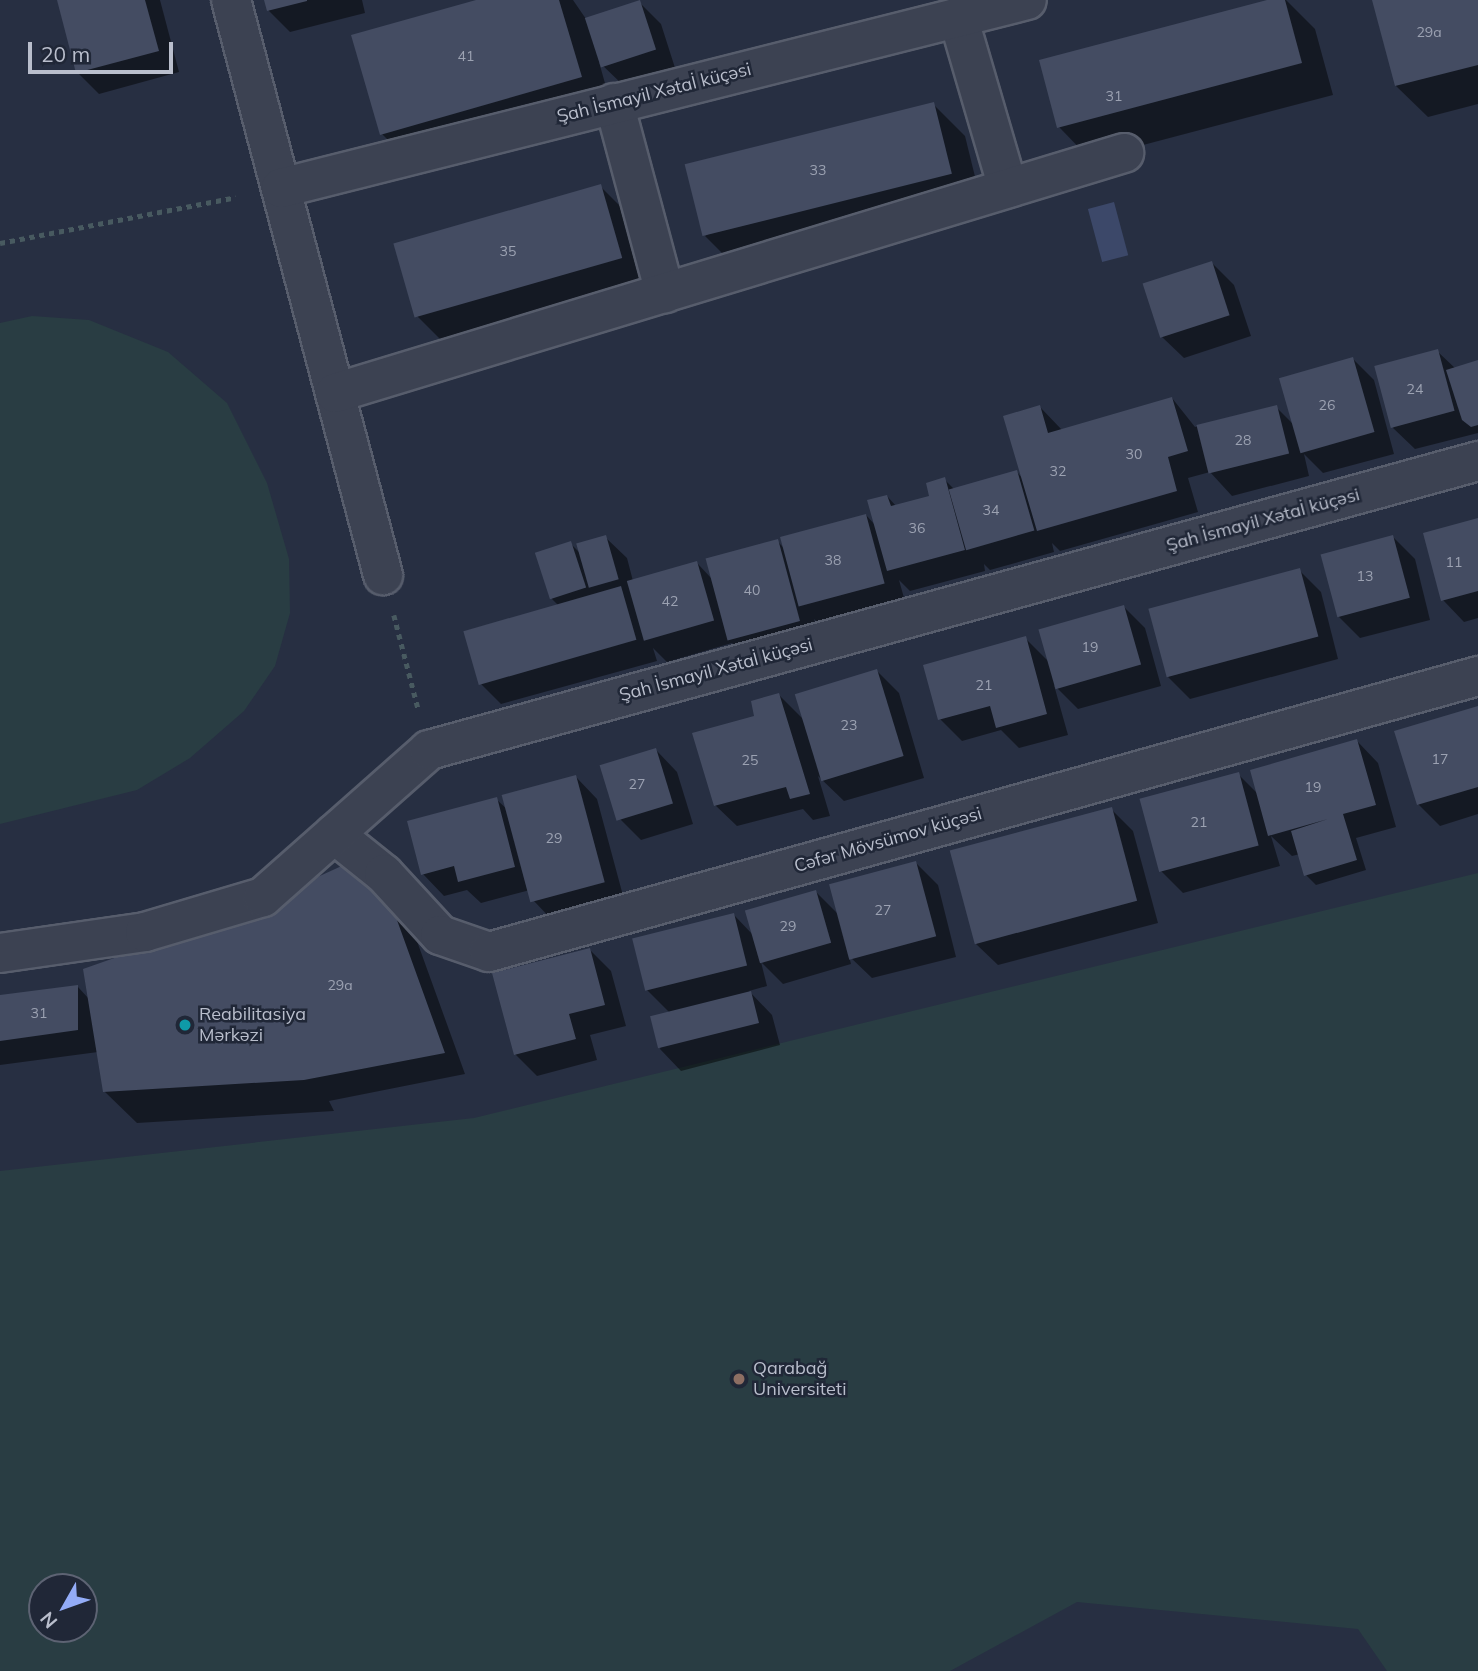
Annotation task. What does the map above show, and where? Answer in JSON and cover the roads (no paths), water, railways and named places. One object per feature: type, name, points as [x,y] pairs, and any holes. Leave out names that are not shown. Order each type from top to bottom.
[{"type":"street","points":[[231,0],[383,575]]},
{"type":"street","name":"Şah İsmayil Xətaİ küçəsi","points":[[281,188],[1027,0]]},
{"type":"street","points":[[958,17],[1008,188]]},
{"type":"street","points":[[614,103],[665,292]]},
{"type":"street","points":[[335,393],[1124,153]]},
{"type":"street","name":"Şah İsmayil Xətaİ küçəsi","points":[[0,953],[145,932],[263,897],[429,750],[1478,461]]},
{"type":"street","name":"Cəfər Mövsümov küçəsi","points":[[334,834],[384,874],[440,935],[489,952],[1478,676]]},
{"type":"water","points":[[1114,202],[1128,255],[1102,262],[1088,209]]},
{"type":"place","name":"Reabilitasiya Mərkəzi","points":[[185,1025]]},
{"type":"place","name":"Qarabağ Universiteti","points":[[739,1379]]}]
